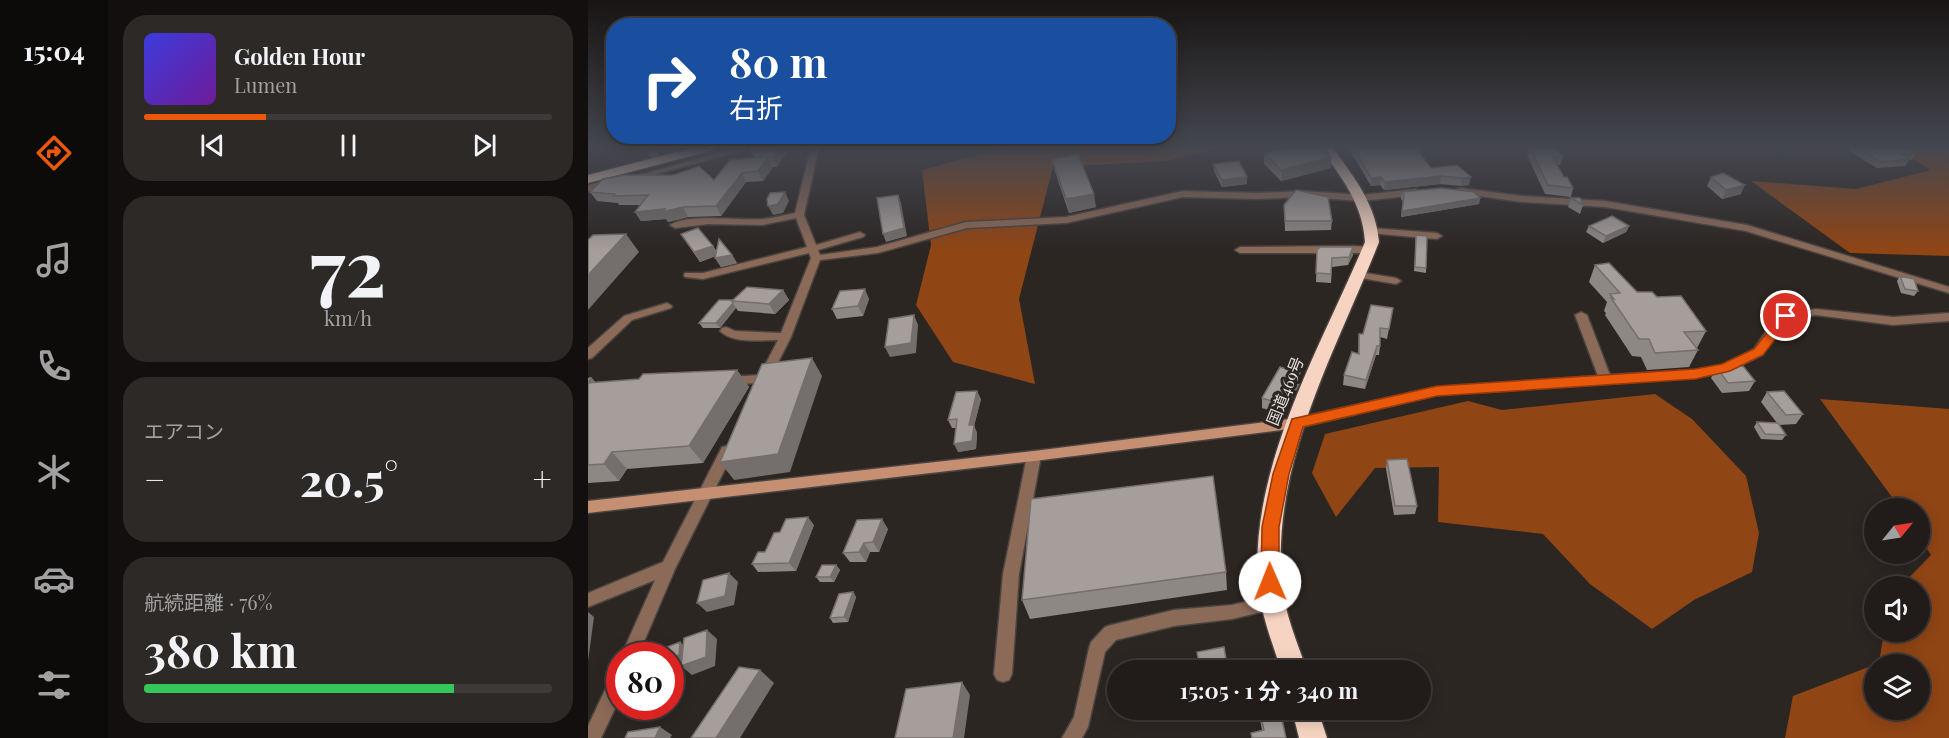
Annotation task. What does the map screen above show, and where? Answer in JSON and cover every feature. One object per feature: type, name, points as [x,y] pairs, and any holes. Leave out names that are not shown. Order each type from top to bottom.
[{"type":"highway","name":"国道469号","points":[[1290,660],[1270,582],[1271,527],[1281,474],[1297,423],[1369,250],[1372,231],[1370,216],[1362,198],[1350,181]]},
{"type":"highway","points":[[1308,720],[1313,738]]},
{"type":"street","points":[[588,188],[609,181]]},
{"type":"street","points":[[717,382],[761,385],[785,337],[807,284],[814,253],[799,215],[807,181]]},
{"type":"street","points":[[689,275],[704,276],[814,253],[878,250],[966,225],[1066,220],[1183,194],[1257,196],[1303,194],[1362,198],[1428,190]]},
{"type":"street","points":[[1449,190],[1522,199],[1605,204],[1747,228],[1949,290]]},
{"type":"street","points":[[675,225],[708,221],[762,222],[799,215]]},
{"type":"street","points":[[1372,231],[1437,236]]},
{"type":"street","points":[[814,253],[860,235]]},
{"type":"street","points":[[1240,250],[1272,251],[1337,247],[1369,250]]},
{"type":"street","points":[[1359,275],[1396,281]]},
{"type":"street","points":[[588,355],[628,318],[666,306]]},
{"type":"street","points":[[588,507],[1034,456],[1297,423],[1437,391],[1695,374],[1725,368],[1758,352],[1786,316],[1816,312],[1893,321],[1944,317],[1949,328]]},
{"type":"street","points":[[1581,315],[1605,379]]},
{"type":"street","points":[[726,331],[733,336],[785,337]]},
{"type":"street","points":[[635,642],[668,567],[732,441]]},
{"type":"street","points":[[1003,674],[1011,574],[1034,456]]},
{"type":"street","points":[[588,600],[668,567]]},
{"type":"street","points":[[1071,738],[1082,721],[1097,648],[1112,633],[1174,618],[1232,612],[1274,602]]},
{"type":"street","points":[[592,738],[606,708]]},
{"type":"shaded area","points":[[923,181],[1049,181],[1019,299],[1035,384],[953,362],[916,305],[931,245]]},
{"type":"shaded area","points":[[1752,181],[1856,189],[1886,181],[1949,181],[1949,256],[1850,253]]},
{"type":"shaded area","points":[[1655,394],[1692,419],[1746,476],[1759,533],[1752,572],[1694,600],[1652,629],[1590,584],[1543,534],[1438,522],[1439,467],[1375,468],[1336,517],[1312,473],[1325,434],[1468,401],[1502,410]]},
{"type":"shaded area","points":[[1820,399],[1949,409],[1949,738],[1785,738],[1793,696],[1864,669],[1864,720],[1930,720],[1930,654],[1880,654],[1882,642],[1930,642],[1930,576],[1911,576],[1922,564],[1930,564],[1930,498],[1893,498]]},
{"type":"building","points":[[601,181],[735,181],[716,206],[683,207],[662,212],[665,209],[635,212],[648,195],[613,196],[615,194],[590,192]]},
{"type":"building","points":[[1060,181],[1089,181],[1094,194],[1066,199]]},
{"type":"building","points":[[1546,181],[1569,181],[1573,188],[1548,185]]},
{"type":"building","points":[[1716,181],[1738,181],[1745,185],[1726,190]]},
{"type":"building","points":[[1441,188],[1474,192],[1480,198],[1402,211],[1404,195],[1401,192]]},
{"type":"building","points":[[1296,190],[1328,197],[1332,221],[1285,221],[1284,205]]},
{"type":"building","points":[[785,192],[778,204],[768,206],[767,199],[770,193]]},
{"type":"building","points":[[898,195],[904,228],[883,234],[877,198]]},
{"type":"building","points":[[1571,198],[1580,198],[1583,205]]},
{"type":"building","points":[[1612,216],[1629,226],[1606,236],[1589,226]]},
{"type":"building","points":[[698,228],[713,246],[694,252],[681,234]]},
{"type":"building","points":[[626,234],[588,275],[588,240],[593,235]]},
{"type":"building","points":[[1416,235],[1427,236],[1426,268],[1415,267]]},
{"type":"building","points":[[719,239],[732,255],[715,258]]},
{"type":"building","points":[[1320,247],[1353,247],[1349,257],[1332,258],[1331,274],[1316,273],[1317,250]]},
{"type":"building","points":[[1609,263],[1637,292],[1652,292],[1657,297],[1681,296],[1706,331],[1684,332],[1698,350],[1655,353],[1649,339],[1639,339],[1611,298],[1614,299],[1610,294],[1620,293],[1595,265]]},
{"type":"building","points":[[1900,276],[1914,279],[1918,291],[1905,289]]},
{"type":"building","points":[[747,287],[783,290],[769,304],[732,301]]},
{"type":"building","points":[[865,289],[858,306],[832,309],[840,291]]},
{"type":"building","points":[[719,300],[734,300],[716,323],[699,323]]},
{"type":"building","points":[[1371,305],[1393,308],[1389,329],[1380,328],[1380,346],[1377,346],[1366,380],[1344,375],[1352,352],[1359,354],[1359,334],[1363,334]]},
{"type":"building","points":[[914,315],[911,343],[885,347],[889,319]]},
{"type":"building","points":[[812,358],[778,454],[720,462],[762,364]]},
{"type":"building","points":[[1743,366],[1755,381],[1728,383],[1717,368]]},
{"type":"building","points":[[1280,367],[1300,373],[1286,400],[1282,398],[1275,402],[1262,398]]},
{"type":"building","points":[[737,370],[689,446],[612,452],[604,464],[588,465],[588,383],[639,379],[643,374]]},
{"type":"building","points":[[977,391],[969,425],[974,425],[972,441],[954,444],[957,419],[948,420],[956,392]]},
{"type":"building","points":[[1784,391],[1803,414],[1786,415],[1767,392]]},
{"type":"building","points":[[1757,422],[1778,423],[1786,435],[1765,434]]},
{"type":"building","points":[[1407,459],[1417,506],[1395,506],[1387,460]]},
{"type":"building","points":[[1213,476],[1226,572],[1022,600],[1031,499]]},
{"type":"building","points":[[808,517],[789,563],[752,564],[758,552],[765,552],[774,533],[780,532],[786,519]]},
{"type":"building","points":[[882,519],[873,542],[864,543],[859,552],[843,553],[857,520]]},
{"type":"building","points":[[822,565],[836,565],[830,577],[816,577]]},
{"type":"building","points":[[729,573],[725,596],[697,603],[703,580]]},
{"type":"building","points":[[853,592],[844,617],[830,618],[839,594]]},
{"type":"building","points":[[707,630],[706,657],[684,665],[684,638]]},
{"type":"building","points":[[1224,647],[1226,660],[1198,660],[1197,652]]},
{"type":"building","points":[[739,667],[760,670],[716,738],[691,738]]},
{"type":"building","points":[[962,682],[953,738],[895,738],[906,689]]},
{"type":"building","points":[[1262,720],[1282,720],[1286,738],[1252,738],[1251,733],[1264,730]]},
{"type":"building","points":[[660,727],[655,738],[625,738],[628,732]]},
{"type":"route","points":[[1270,582],[1271,527],[1281,474],[1297,423],[1437,391],[1695,374],[1725,368],[1758,352],[1786,316]]}]
